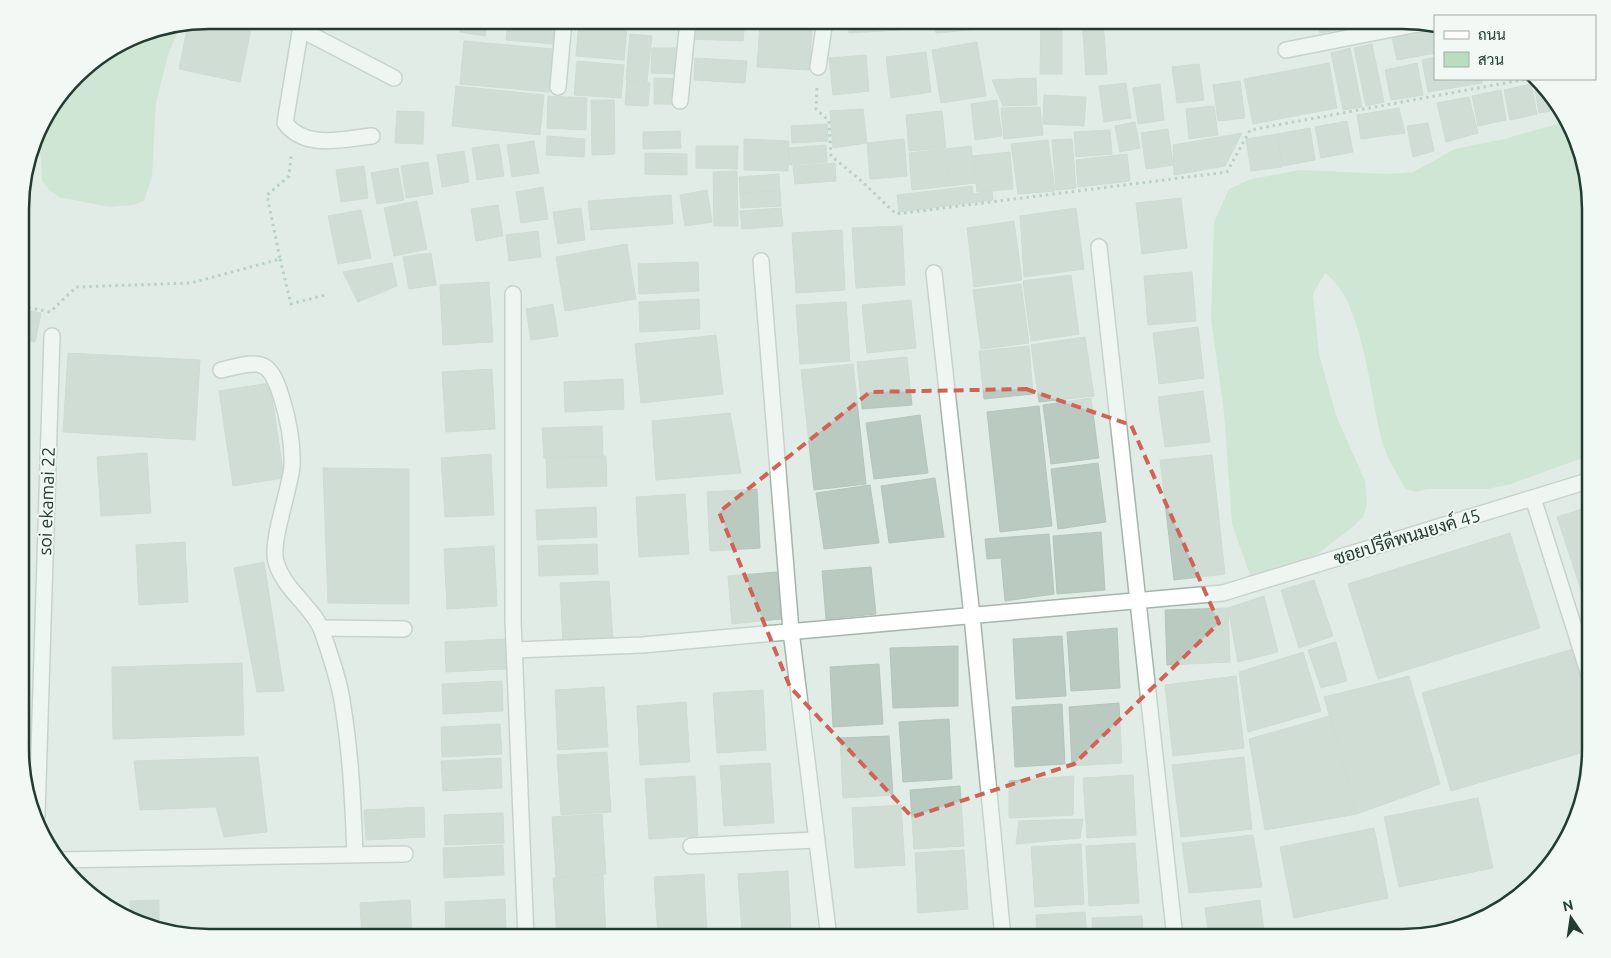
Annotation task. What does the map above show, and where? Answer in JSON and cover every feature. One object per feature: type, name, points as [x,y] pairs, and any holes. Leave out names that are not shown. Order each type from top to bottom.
[{"type":"street","points":[[300,29],[285,123],[293,132],[314,142],[372,136]]},
{"type":"street","points":[[308,29],[394,78]]},
{"type":"street","points":[[558,87],[563,29]]},
{"type":"street","points":[[680,101],[687,29]]},
{"type":"street","points":[[818,67],[824,29]]},
{"type":"street","points":[[1286,50],[1393,29]]},
{"type":"street","points":[[1099,247],[1174,929]]},
{"type":"street","points":[[761,261],[791,631],[828,929]]},
{"type":"street","points":[[934,274],[972,616],[1002,929]]},
{"type":"street","points":[[513,294],[515,650],[526,929]]},
{"type":"street","name":"soi ekamai 22","points":[[37,804],[52,336]]},
{"type":"street","points":[[221,370],[251,363],[265,366],[275,376],[288,419],[292,465],[278,532],[275,560],[281,576],[321,628],[343,705],[351,774],[355,854]]},
{"type":"street","name":"ซอยปรีดีพนมยงค์ 45","points":[[515,650],[642,644],[1224,594],[1582,483]]},
{"type":"street","points":[[1533,498],[1582,653]]},
{"type":"street","points":[[321,628],[404,629]]},
{"type":"street","points":[[690,846],[816,840]]},
{"type":"street","points":[[67,860],[405,854]]},
{"type":"path","points":[[818,67],[816,109],[829,121],[831,156],[858,178],[896,214],[1227,172],[1250,130],[1522,80]]},
{"type":"path","points":[[293,132],[289,176],[267,195],[280,259],[292,304],[325,295]]},
{"type":"path","points":[[29,308],[50,312],[76,287],[191,283],[280,259]]},
{"type":"highlighted area","points":[[1026,389],[1131,425],[1219,623],[1074,764],[912,817],[790,687],[719,512],[870,392]]},
{"type":"green space","points":[[178,31],[168,55],[156,103],[152,177],[144,201],[133,205],[109,207],[59,197],[49,190],[42,181],[41,156],[38,150],[47,129],[66,99],[90,73],[129,47],[151,38]]},
{"type":"green space","points":[[1560,123],[1569,140],[1579,174],[1582,197],[1582,458],[1511,484],[1488,489],[1428,489],[1416,492],[1405,489],[1383,444],[1364,352],[1349,305],[1338,286],[1325,273],[1313,294],[1319,354],[1336,415],[1365,481],[1367,505],[1363,517],[1355,525],[1319,553],[1254,580],[1248,570],[1232,524],[1224,413],[1211,318],[1214,222],[1229,189],[1251,179],[1300,170],[1388,174],[1413,172],[1455,149],[1504,139]]},
{"type":"building","points":[[251,29],[240,82],[179,69],[187,30]]},
{"type":"building","points":[[460,29],[486,29],[485,36],[460,32]]},
{"type":"building","points":[[507,29],[554,29],[553,44],[506,40]]},
{"type":"building","points":[[578,29],[627,29],[624,60],[576,56]]},
{"type":"building","points":[[693,29],[744,29],[743,41],[692,39]]},
{"type":"building","points":[[760,29],[812,29],[809,70],[757,67]]},
{"type":"building","points":[[849,29],[915,29],[849,33]]},
{"type":"building","points":[[935,29],[979,29],[936,33]]},
{"type":"building","points":[[1041,29],[1062,29],[1062,74],[1040,74]]},
{"type":"building","points":[[1083,29],[1104,29],[1107,74],[1086,75]]},
{"type":"building","points":[[1319,29],[1340,29],[1320,33]]},
{"type":"building","points":[[1428,30],[1434,31],[1434,53],[1397,60],[1392,37]]},
{"type":"building","points":[[630,34],[652,36],[647,82],[626,80]]},
{"type":"building","points":[[464,41],[553,49],[549,92],[460,84]]},
{"type":"building","points":[[977,42],[986,96],[941,103],[932,50]]},
{"type":"building","points":[[1372,44],[1384,102],[1366,106],[1354,48]]},
{"type":"building","points":[[652,48],[678,48],[678,74],[651,73]]},
{"type":"building","points":[[1350,48],[1362,107],[1343,110],[1331,53]]},
{"type":"building","points":[[926,52],[931,92],[891,98],[886,57]]},
{"type":"building","points":[[866,55],[869,91],[833,95],[829,58]]},
{"type":"building","points":[[1434,57],[1434,80],[1481,80],[1482,83],[1428,92],[1422,60]]},
{"type":"building","points":[[695,58],[747,61],[745,83],[694,80]]},
{"type":"building","points":[[577,61],[624,65],[621,98],[574,95]]},
{"type":"building","points":[[1329,63],[1337,108],[1253,124],[1244,79]]},
{"type":"building","points":[[1417,63],[1423,95],[1391,100],[1385,70]]},
{"type":"building","points":[[1199,64],[1204,100],[1177,103],[1172,67]]},
{"type":"building","points":[[654,78],[681,79],[680,104],[654,104]]},
{"type":"building","points":[[1036,78],[1037,105],[1003,106],[992,80]]},
{"type":"building","points":[[627,81],[650,83],[648,106],[625,105]]},
{"type":"building","points":[[1240,81],[1245,118],[1218,121],[1213,85]]},
{"type":"building","points":[[1126,83],[1131,118],[1104,122],[1099,86]]},
{"type":"building","points":[[1160,84],[1164,120],[1138,124],[1133,88]]},
{"type":"building","points":[[1531,84],[1537,114],[1510,120],[1504,90]]},
{"type":"building","points":[[456,86],[544,95],[540,135],[452,126]]},
{"type":"building","points":[[1535,87],[1553,111],[1539,113]]},
{"type":"building","points":[[1501,90],[1506,120],[1478,126],[1472,96]]},
{"type":"building","points":[[1044,95],[1086,97],[1084,126],[1043,124]]},
{"type":"building","points":[[548,96],[587,98],[586,130],[547,128]]},
{"type":"building","points":[[1469,97],[1478,133],[1446,142],[1437,103]]},
{"type":"building","points":[[591,100],[614,100],[615,154],[592,155]]},
{"type":"building","points":[[997,100],[1002,136],[975,140],[971,104]]},
{"type":"building","points":[[1214,106],[1218,135],[1189,139],[1186,109]]},
{"type":"building","points":[[1040,107],[1043,135],[1004,139],[1001,108]]},
{"type":"building","points":[[1399,108],[1405,133],[1361,139],[1357,115]]},
{"type":"building","points":[[863,109],[867,143],[833,148],[830,111]]},
{"type":"building","points":[[397,111],[424,112],[423,144],[395,143]]},
{"type":"building","points":[[942,111],[946,148],[909,151],[906,115]]},
{"type":"building","points":[[1347,121],[1353,152],[1321,158],[1315,127]]},
{"type":"building","points":[[1135,122],[1140,148],[1120,152],[1115,126]]},
{"type":"building","points":[[1428,123],[1434,151],[1413,157],[1407,126]]},
{"type":"building","points":[[827,124],[828,141],[792,143],[791,126]]},
{"type":"building","points":[[1310,128],[1315,160],[1283,166],[1277,134]]},
{"type":"building","points":[[1168,129],[1173,165],[1146,169],[1141,133]]},
{"type":"building","points":[[1110,130],[1112,154],[1076,157],[1074,132]]},
{"type":"building","points":[[680,131],[681,148],[643,149],[643,132]]},
{"type":"building","points":[[1242,133],[1225,166],[1174,175],[1173,145]]},
{"type":"building","points":[[1277,134],[1282,167],[1251,171],[1246,139]]},
{"type":"building","points":[[547,136],[585,139],[584,157],[546,155]]},
{"type":"building","points":[[744,139],[789,141],[788,171],[744,170]]},
{"type":"building","points":[[904,139],[907,176],[870,179],[867,143]]},
{"type":"building","points":[[1072,139],[1076,188],[1056,190],[1052,140]]},
{"type":"building","points":[[1048,140],[1055,191],[1018,194],[1011,144]]},
{"type":"building","points":[[534,141],[539,173],[512,177],[507,145]]},
{"type":"building","points":[[499,144],[504,176],[477,180],[472,148]]},
{"type":"building","points":[[826,145],[827,162],[790,165],[789,148]]},
{"type":"building","points":[[696,146],[738,146],[737,169],[696,168]]},
{"type":"building","points":[[971,146],[976,183],[950,186],[946,149]]},
{"type":"building","points":[[945,149],[949,186],[912,190],[909,153]]},
{"type":"building","points":[[464,151],[469,182],[442,187],[437,155]]},
{"type":"building","points":[[1010,152],[1013,189],[977,192],[973,156]]},
{"type":"building","points":[[645,153],[687,154],[687,175],[645,174]]},
{"type":"building","points":[[1127,154],[1130,181],[1078,187],[1076,160]]},
{"type":"building","points":[[428,162],[433,194],[406,198],[401,166]]},
{"type":"building","points":[[835,163],[836,181],[795,184],[793,166]]},
{"type":"building","points":[[364,166],[368,198],[341,202],[336,170]]},
{"type":"building","points":[[398,168],[404,200],[377,204],[371,173]]},
{"type":"building","points":[[737,171],[738,226],[714,226],[713,172]]},
{"type":"building","points":[[779,174],[780,191],[740,193],[739,177]]},
{"type":"building","points":[[972,186],[973,194],[992,191],[993,200],[899,212],[897,195]]},
{"type":"building","points":[[543,187],[548,219],[521,223],[516,192]]},
{"type":"building","points":[[707,190],[712,222],[685,226],[680,195]]},
{"type":"building","points":[[780,191],[781,206],[741,208],[740,193]]},
{"type":"building","points":[[671,195],[673,224],[591,230],[588,201]]},
{"type":"building","points":[[1181,198],[1187,248],[1142,254],[1136,203]]},
{"type":"building","points":[[417,201],[427,249],[394,256],[384,208]]},
{"type":"building","points":[[498,205],[503,236],[476,241],[471,209]]},
{"type":"building","points":[[581,208],[585,240],[558,244],[553,212]]},
{"type":"building","points":[[781,208],[783,226],[742,229],[740,211]]},
{"type":"building","points":[[1076,208],[1084,269],[1024,277],[1020,216]]},
{"type":"building","points":[[361,210],[371,258],[338,264],[328,216]]},
{"type":"building","points":[[1014,221],[1022,280],[974,287],[967,228]]},
{"type":"building","points":[[902,226],[905,285],[856,288],[852,228]]},
{"type":"building","points":[[842,230],[845,290],[796,293],[792,233]]},
{"type":"building","points":[[538,231],[541,257],[509,261],[506,235]]},
{"type":"building","points":[[627,244],[636,299],[565,311],[556,257]]},
{"type":"building","points":[[431,253],[436,285],[409,289],[403,257]]},
{"type":"building","points":[[698,262],[699,291],[639,294],[638,264]]},
{"type":"building","points":[[392,263],[397,286],[358,302],[343,272]]},
{"type":"building","points":[[1192,272],[1196,321],[1148,325],[1144,276]]},
{"type":"building","points":[[1071,275],[1079,334],[1031,341],[1023,281]]},
{"type":"building","points":[[489,282],[493,342],[443,345],[440,285]]},
{"type":"building","points":[[1021,284],[1029,343],[981,349],[973,290]]},
{"type":"building","points":[[699,299],[700,329],[640,332],[639,302]]},
{"type":"building","points":[[911,300],[916,348],[867,353],[862,305]]},
{"type":"building","points":[[846,302],[850,361],[800,364],[796,305]]},
{"type":"building","points":[[553,304],[558,336],[531,340],[526,309]]},
{"type":"building","points":[[29,310],[41,313],[35,342],[29,341]]},
{"type":"building","points":[[1198,327],[1204,378],[1159,384],[1153,333]]},
{"type":"building","points":[[716,335],[723,394],[641,403],[635,344]]},
{"type":"building","points":[[1085,337],[1094,396],[1039,402],[1031,345]]},
{"type":"building","points":[[1029,346],[1033,394],[984,399],[979,351]]},
{"type":"building","points":[[68,353],[200,360],[195,440],[63,432]]},
{"type":"building","points":[[907,357],[912,405],[862,409],[857,362]]},
{"type":"building","points":[[853,364],[866,484],[814,490],[801,370]]},
{"type":"building","points":[[492,369],[495,429],[446,432],[442,372]]},
{"type":"building","points":[[623,379],[624,409],[565,412],[564,382]]},
{"type":"building","points":[[270,383],[284,478],[233,486],[219,391]]},
{"type":"building","points":[[1203,391],[1210,442],[1165,447],[1158,397]]},
{"type":"building","points":[[1091,398],[1099,458],[1051,464],[1043,405]]},
{"type":"building","points":[[1039,406],[1052,526],[1000,532],[987,412]]},
{"type":"building","points":[[730,413],[741,473],[656,480],[652,421]]},
{"type":"building","points":[[920,415],[928,473],[874,479],[866,423]]},
{"type":"building","points":[[602,426],[603,456],[544,458],[542,428]]},
{"type":"building","points":[[147,453],[151,513],[101,516],[97,457]]},
{"type":"building","points":[[491,454],[494,515],[445,517],[441,458]]},
{"type":"building","points":[[1212,455],[1225,574],[1174,580],[1160,460]]},
{"type":"building","points":[[606,456],[607,486],[547,488],[546,458]]},
{"type":"building","points":[[1098,463],[1106,522],[1058,529],[1051,469]]},
{"type":"building","points":[[323,468],[409,469],[409,604],[328,603]]},
{"type":"building","points":[[935,478],[944,537],[889,543],[881,486]]},
{"type":"building","points":[[870,485],[879,543],[824,549],[816,493]]},
{"type":"building","points":[[757,489],[760,548],[710,551],[707,492]]},
{"type":"building","points":[[685,494],[689,554],[639,557],[636,497]]},
{"type":"building","points":[[596,507],[597,537],[537,540],[536,510]]},
{"type":"building","points":[[1582,509],[1582,593],[1557,517]]},
{"type":"building","points":[[1101,532],[1105,590],[1057,594],[1053,536]]},
{"type":"building","points":[[1510,533],[1540,628],[1378,679],[1348,584]]},
{"type":"building","points":[[1049,534],[1054,594],[1005,601],[1001,558],[987,559],[985,539]]},
{"type":"building","points":[[185,542],[188,602],[139,605],[136,545]]},
{"type":"building","points":[[597,544],[598,574],[539,576],[538,546]]},
{"type":"building","points":[[494,546],[497,606],[447,609],[444,549]]},
{"type":"building","points":[[264,562],[284,691],[257,692],[234,568]]},
{"type":"building","points":[[871,567],[876,614],[826,619],[822,571]]},
{"type":"building","points":[[777,572],[781,619],[732,624],[728,576]]},
{"type":"building","points":[[1314,580],[1333,636],[1299,648],[1281,590]]},
{"type":"building","points":[[609,581],[613,640],[563,644],[560,583]]},
{"type":"building","points":[[1264,596],[1278,652],[1238,662],[1228,608]]},
{"type":"building","points":[[1228,608],[1230,662],[1167,665],[1165,610]]},
{"type":"building","points":[[1117,628],[1120,688],[1071,691],[1067,632]]},
{"type":"building","points":[[1062,636],[1066,696],[1016,699],[1013,639]]},
{"type":"building","points":[[505,639],[506,669],[446,672],[445,642]]},
{"type":"building","points":[[1336,642],[1347,681],[1321,688],[1308,650]]},
{"type":"building","points":[[958,646],[958,706],[893,708],[890,648]]},
{"type":"building","points":[[1573,649],[1582,678],[1582,753],[1451,791],[1422,693]]},
{"type":"building","points":[[1303,652],[1321,711],[1248,732],[1239,672]]},
{"type":"building","points":[[242,663],[244,735],[113,739],[112,667]]},
{"type":"building","points":[[879,664],[883,724],[833,727],[830,667]]},
{"type":"building","points":[[1236,676],[1244,748],[1173,756],[1165,685]]},
{"type":"building","points":[[1409,676],[1440,784],[1357,814],[1324,697]]},
{"type":"building","points":[[502,681],[503,711],[443,714],[442,684]]},
{"type":"building","points":[[604,687],[608,747],[558,750],[555,690]]},
{"type":"building","points":[[763,690],[766,750],[717,753],[713,693]]},
{"type":"building","points":[[686,702],[690,762],[640,765],[637,706]]},
{"type":"building","points":[[1119,703],[1122,763],[1072,766],[1069,707]]},
{"type":"building","points":[[1062,704],[1065,764],[1015,767],[1012,707]]},
{"type":"building","points":[[1330,716],[1357,814],[1265,830],[1249,739]]},
{"type":"building","points":[[949,719],[952,779],[903,782],[899,722]]},
{"type":"building","points":[[500,724],[502,754],[442,757],[441,727]]},
{"type":"building","points":[[889,736],[893,795],[843,798],[840,738]]},
{"type":"building","points":[[607,752],[611,812],[561,815],[557,755]]},
{"type":"building","points":[[258,757],[267,832],[224,837],[216,807],[140,810],[134,761]]},
{"type":"building","points":[[1244,757],[1252,829],[1181,837],[1172,765]]},
{"type":"building","points":[[501,758],[502,788],[443,791],[441,761]]},
{"type":"building","points":[[770,763],[774,823],[724,826],[720,766]]},
{"type":"building","points":[[1133,775],[1136,835],[1087,838],[1083,778]]},
{"type":"building","points":[[695,776],[698,836],[649,839],[645,779]]},
{"type":"building","points":[[1074,776],[1073,815],[1009,818],[1009,781]]},
{"type":"building","points":[[960,786],[964,846],[914,849],[910,790]]},
{"type":"building","points":[[1478,798],[1493,868],[1399,887],[1384,817]]},
{"type":"building","points":[[901,805],[905,865],[855,868],[852,808]]},
{"type":"building","points":[[424,807],[425,837],[366,840],[364,810]]},
{"type":"building","points":[[503,813],[504,843],[445,845],[444,815]]},
{"type":"building","points":[[602,814],[606,874],[556,877],[552,817]]},
{"type":"building","points":[[1083,819],[1080,838],[1016,844],[1019,821]]},
{"type":"building","points":[[1374,828],[1388,898],[1294,918],[1280,847]]},
{"type":"building","points":[[1253,835],[1262,887],[1189,893],[1182,843]]},
{"type":"building","points":[[1135,843],[1139,903],[1089,906],[1086,846]]},
{"type":"building","points":[[1081,844],[1084,904],[1035,907],[1031,847]]},
{"type":"building","points":[[503,845],[504,875],[444,878],[443,848]]},
{"type":"building","points":[[964,850],[968,909],[918,913],[915,853]]},
{"type":"building","points":[[788,871],[791,929],[742,929],[738,874]]},
{"type":"building","points":[[704,874],[707,929],[657,929],[654,877]]},
{"type":"building","points":[[603,875],[606,929],[556,929],[553,878]]},
{"type":"building","points":[[505,899],[506,929],[446,929],[445,902]]},
{"type":"building","points":[[159,900],[159,922],[131,912],[130,901]]},
{"type":"building","points":[[410,900],[412,929],[361,929],[360,903]]},
{"type":"building","points":[[1260,900],[1264,929],[1208,929],[1205,908]]},
{"type":"building","points":[[1085,912],[1086,929],[1037,929],[1036,915]]},
{"type":"building","points":[[1142,916],[1143,929],[1093,929],[1092,918]]}]
